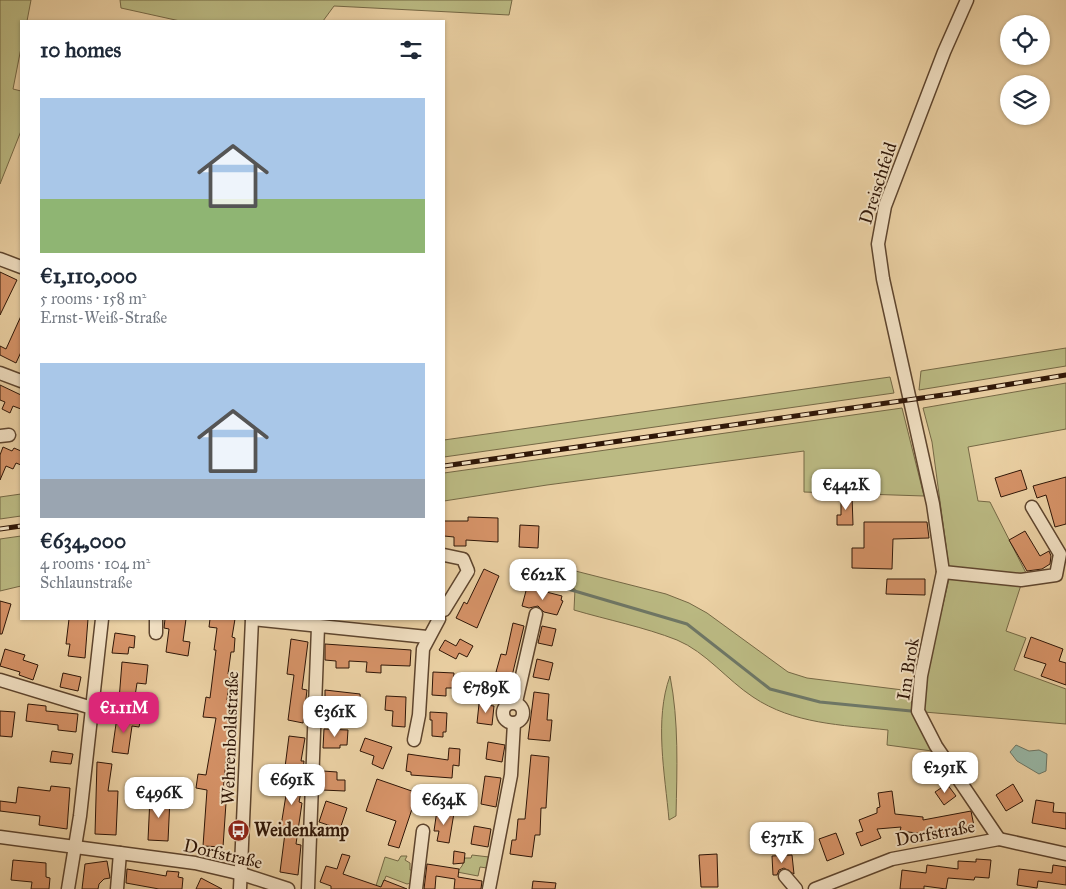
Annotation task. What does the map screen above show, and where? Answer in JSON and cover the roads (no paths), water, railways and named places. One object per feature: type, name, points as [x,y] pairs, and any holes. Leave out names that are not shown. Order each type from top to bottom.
[{"type":"street","name":"Dreischfeld","points":[[919,443],[882,278],[878,244],[888,197],[944,52],[967,0]]},
{"type":"street","points":[[0,259],[20,268]]},
{"type":"street","points":[[0,372],[20,381]]},
{"type":"street","name":"Im Brok","points":[[919,443],[938,532],[943,572],[921,676],[918,711],[936,746],[1000,839]]},
{"type":"street","points":[[943,572],[1021,580],[1056,575],[1062,564],[1060,554],[1032,507]]},
{"type":"street","points":[[445,554],[463,559],[468,571],[445,608]]},
{"type":"street","points":[[490,889],[511,775],[514,723],[521,720],[524,714],[522,706],[516,702],[536,614]]},
{"type":"street","points":[[68,889],[102,620]]},
{"type":"street","points":[[156,620],[156,633]]},
{"type":"street","name":"Wehrenboldstraße","points":[[240,889],[252,620]]},
{"type":"street","points":[[260,620],[427,637]]},
{"type":"street","points":[[414,740],[419,715],[423,649],[427,637],[438,620]]},
{"type":"street","points":[[308,889],[318,627]]},
{"type":"street","points":[[0,692],[6,682],[92,708]]},
{"type":"street","points":[[416,889],[423,832]]},
{"type":"street","name":"Dorfstraße","points":[[0,837],[195,863],[242,874],[288,889]]},
{"type":"street","name":"Dorfstraße","points":[[815,889],[892,859],[1000,839],[1066,854]]},
{"type":"street","points":[[117,889],[120,853]]},
{"type":"street","points":[[785,876],[796,889]]},
{"type":"waterway","points":[[527,577],[687,624],[770,689],[820,702],[911,711]]},
{"type":"railway","points":[[445,466],[950,394],[1066,375]]},
{"type":"railway","points":[[0,529],[20,526]]},
{"type":"place","name":"Weidenkamp","points":[[238,830]]}]
